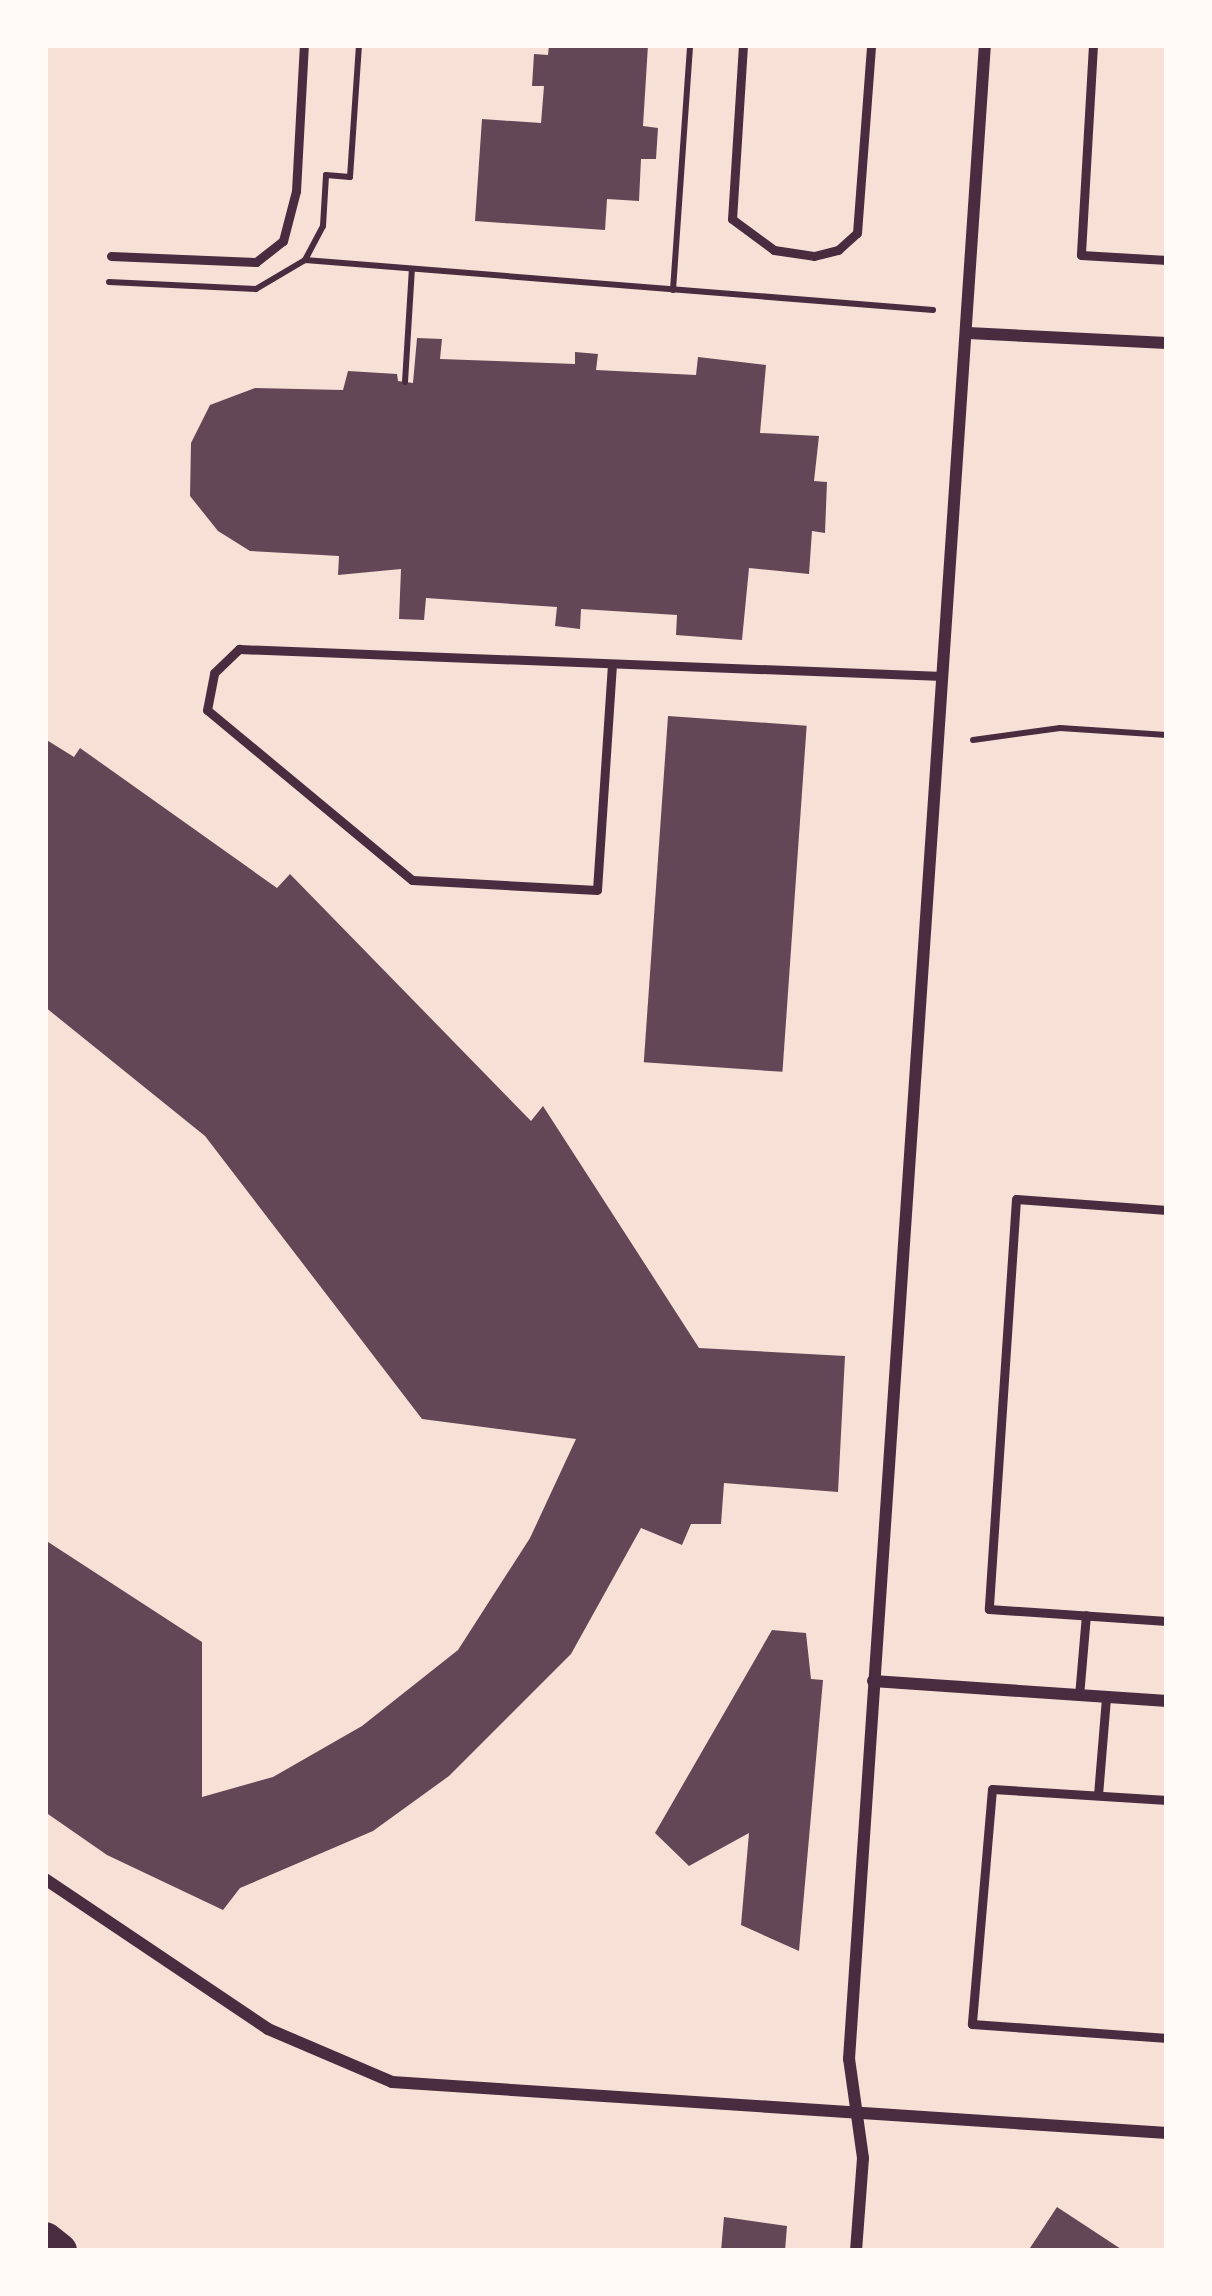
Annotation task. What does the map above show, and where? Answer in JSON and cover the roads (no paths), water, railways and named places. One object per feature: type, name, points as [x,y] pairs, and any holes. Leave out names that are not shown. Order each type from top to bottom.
[{"type":"highway","points":[[45,2240],[59,2251]]},
{"type":"street","points":[[856,2251],[863,2158],[849,2059],[985,45]]},
{"type":"street","points":[[968,333],[1167,343]]},
{"type":"street","points":[[873,1681],[1167,1701]]},
{"type":"street","points":[[45,1879],[268,2029],[392,2083],[857,2109],[1167,2133]]},
{"type":"lane","points":[[111,256],[256,262],[283,241],[296,191],[304,45]]},
{"type":"lane","points":[[743,45],[732,219],[774,250],[814,256],[838,250],[857,233],[871,45]]},
{"type":"lane","points":[[1094,45],[1081,255],[1167,260]]},
{"type":"lane","points":[[612,664],[598,890],[412,880],[207,710],[214,673],[239,650],[941,676]]},
{"type":"lane","points":[[1167,1210],[1016,1199],[988,1609],[1167,1621]]},
{"type":"lane","points":[[1079,1696],[1086,1615]]},
{"type":"lane","points":[[1098,1795],[1106,1697]]},
{"type":"lane","points":[[1167,1800],[992,1789],[972,2024],[1167,2038]]}]
